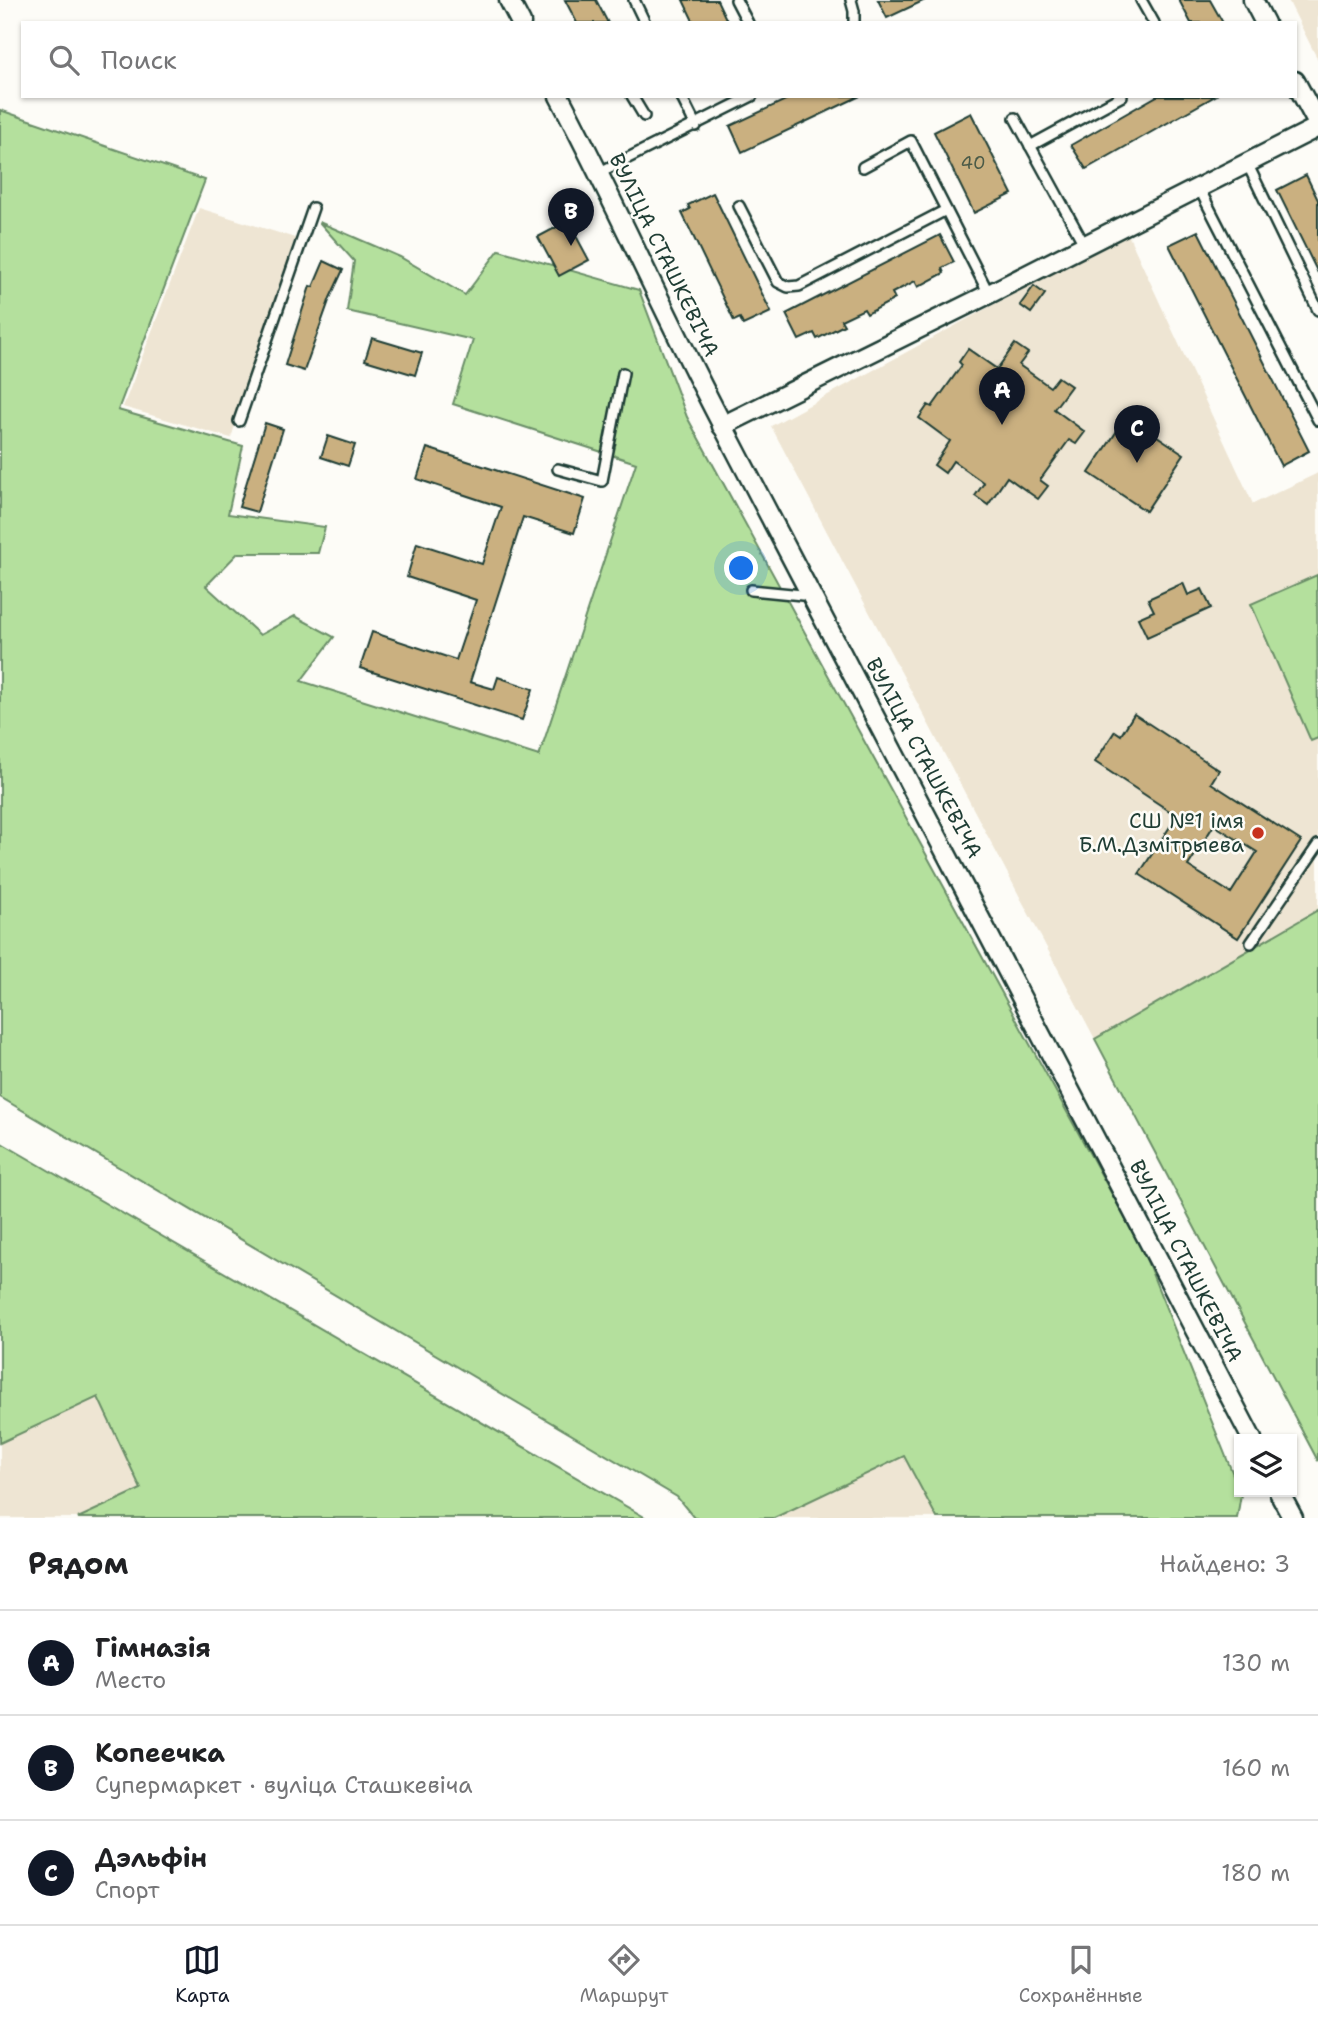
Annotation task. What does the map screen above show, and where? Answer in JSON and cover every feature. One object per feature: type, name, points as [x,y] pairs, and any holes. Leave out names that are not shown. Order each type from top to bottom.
[{"type":"street","points":[[509,0],[520,21]]},
{"type":"street","points":[[1253,0],[1264,21]]},
{"type":"street","points":[[722,426],[989,294],[1318,126],[1297,85]]},
{"type":"street","name":"ВУЛІЦА СТАШКЕВІЧА","points":[[560,98],[600,172],[722,426],[1249,1434]]},
{"type":"street","points":[[1282,1497],[1293,1518]]},
{"type":"lane","points":[[634,0],[644,21]]},
{"type":"lane","points":[[736,0],[747,21]]},
{"type":"lane","points":[[850,0],[854,21]]},
{"type":"lane","points":[[1141,0],[1153,21]]},
{"type":"lane","points":[[633,98],[643,116]]},
{"type":"lane","points":[[682,98],[696,126]]},
{"type":"lane","points":[[600,172],[748,98]]},
{"type":"lane","points":[[1030,146],[1118,98]]},
{"type":"lane","points":[[1015,118],[1084,246]]},
{"type":"lane","points":[[863,167],[911,141],[989,294]]},
{"type":"lane","points":[[1247,163],[1318,310]]},
{"type":"lane","points":[[1199,188],[1318,421]]},
{"type":"lane","points":[[739,206],[778,282],[788,287],[799,286],[946,210]]},
{"type":"lane","points":[[239,421],[313,208]]},
{"type":"lane","points":[[558,469],[602,481],[623,373]]},
{"type":"lane","points":[[751,590],[813,596]]},
{"type":"lane","points":[[1251,943],[1318,845]]},
{"type":"shaded area","points":[[1288,0],[1318,0],[1318,60]]},
{"type":"shaded area","points":[[199,208],[295,238],[231,438],[123,407]]},
{"type":"shaded area","points":[[1127,232],[1253,504],[1318,473],[1318,910],[1095,1039],[771,426]]},
{"type":"shaded area","points":[[98,1397],[141,1490],[78,1518],[0,1518],[0,1443]]},
{"type":"shaded area","points":[[905,1456],[937,1518],[774,1518]]},
{"type":"green space","points":[[0,110],[205,180],[118,410],[243,446],[228,514],[325,527],[318,553],[238,553],[206,586],[260,635],[295,616],[334,637],[301,681],[539,756],[636,463],[453,404],[473,340],[347,311],[354,261],[319,222],[400,257],[465,295],[499,250],[639,290],[687,417],[1143,1251],[1234,1477],[1234,1497],[1240,1497],[1237,1518],[937,1518],[904,1456],[774,1518],[694,1518],[677,1497],[0,1097]]},
{"type":"green space","points":[[1317,575],[1318,738],[1311,741],[1251,604]]},
{"type":"green space","points":[[1318,910],[1318,1461],[1095,1039]]},
{"type":"green space","points":[[0,1142],[646,1518],[78,1518],[141,1489],[98,1397],[0,1443]]},
{"type":"building","points":[[565,0],[596,0],[607,21],[576,21]]},
{"type":"building","points":[[683,0],[717,0],[727,21],[693,21]]},
{"type":"building","points":[[878,0],[925,0],[887,18]]},
{"type":"building","points":[[1179,0],[1210,0],[1222,21],[1190,21]]},
{"type":"building","points":[[790,98],[856,98],[742,152],[730,126]]},
{"type":"building","points":[[1153,98],[1211,98],[1086,169],[1071,145]]},
{"type":"building","points":[[971,113],[1012,194],[974,213],[934,132]]},
{"type":"building","points":[[1306,175],[1318,200],[1318,273],[1277,190]]},
{"type":"building","points":[[713,193],[771,312],[743,325],[740,318],[734,321],[682,213],[690,209],[688,205]]},
{"type":"building","points":[[568,221],[589,260],[559,276],[538,237]]},
{"type":"building","points":[[1198,231],[1309,451],[1281,466],[1169,245]]},
{"type":"building","points":[[940,235],[954,262],[942,268],[944,273],[918,287],[915,281],[892,293],[895,299],[867,314],[864,309],[841,320],[844,325],[817,339],[814,333],[799,340],[786,314]]},
{"type":"building","points":[[324,261],[343,270],[304,371],[285,365],[310,286],[313,287]]},
{"type":"building","points":[[1034,286],[1045,294],[1031,313],[1020,305]]},
{"type":"building","points":[[372,338],[422,353],[415,375],[365,360]]},
{"type":"building","points":[[1015,344],[1028,353],[1019,365],[1050,387],[1058,377],[1071,386],[1054,409],[1085,432],[1076,444],[1069,440],[1040,480],[1048,486],[1038,499],[1007,477],[988,505],[975,496],[984,483],[953,461],[945,473],[934,465],[950,441],[919,418],[928,405],[932,407],[962,365],[959,362],[968,349],[997,369]]},
{"type":"building","points":[[1127,416],[1184,454],[1146,511],[1089,473]]},
{"type":"building","points":[[265,423],[283,429],[257,512],[239,507]]},
{"type":"building","points":[[328,436],[355,445],[348,466],[321,457]]},
{"type":"building","points":[[427,448],[585,499],[574,533],[523,517],[470,682],[494,689],[498,677],[533,689],[522,720],[360,668],[372,632],[456,660],[476,600],[407,577],[417,543],[482,564],[501,507],[417,479]]},
{"type":"building","points":[[1183,583],[1188,595],[1202,589],[1211,608],[1147,637],[1138,618],[1154,611],[1148,599]]},
{"type":"building","name":"СШ №1 імя Б.М.Дзмітрыева","points":[[1134,714],[1219,770],[1211,783],[1301,841],[1238,938],[1139,874],[1177,816],[1095,762],[1115,731],[1121,735]],"holes":[[[1214,825],[1257,852],[1231,893],[1188,866]]]},
{"type":"place","name":"Копеечка","points":[[571,246]]},
{"type":"place","name":"Гімназія","points":[[1002,425]]},
{"type":"place","name":"Дэльфін","points":[[1137,463]]},
{"type":"place","name":"СШ №1 імя Б.М.Дзмітрыева","points":[[1258,833]]}]
